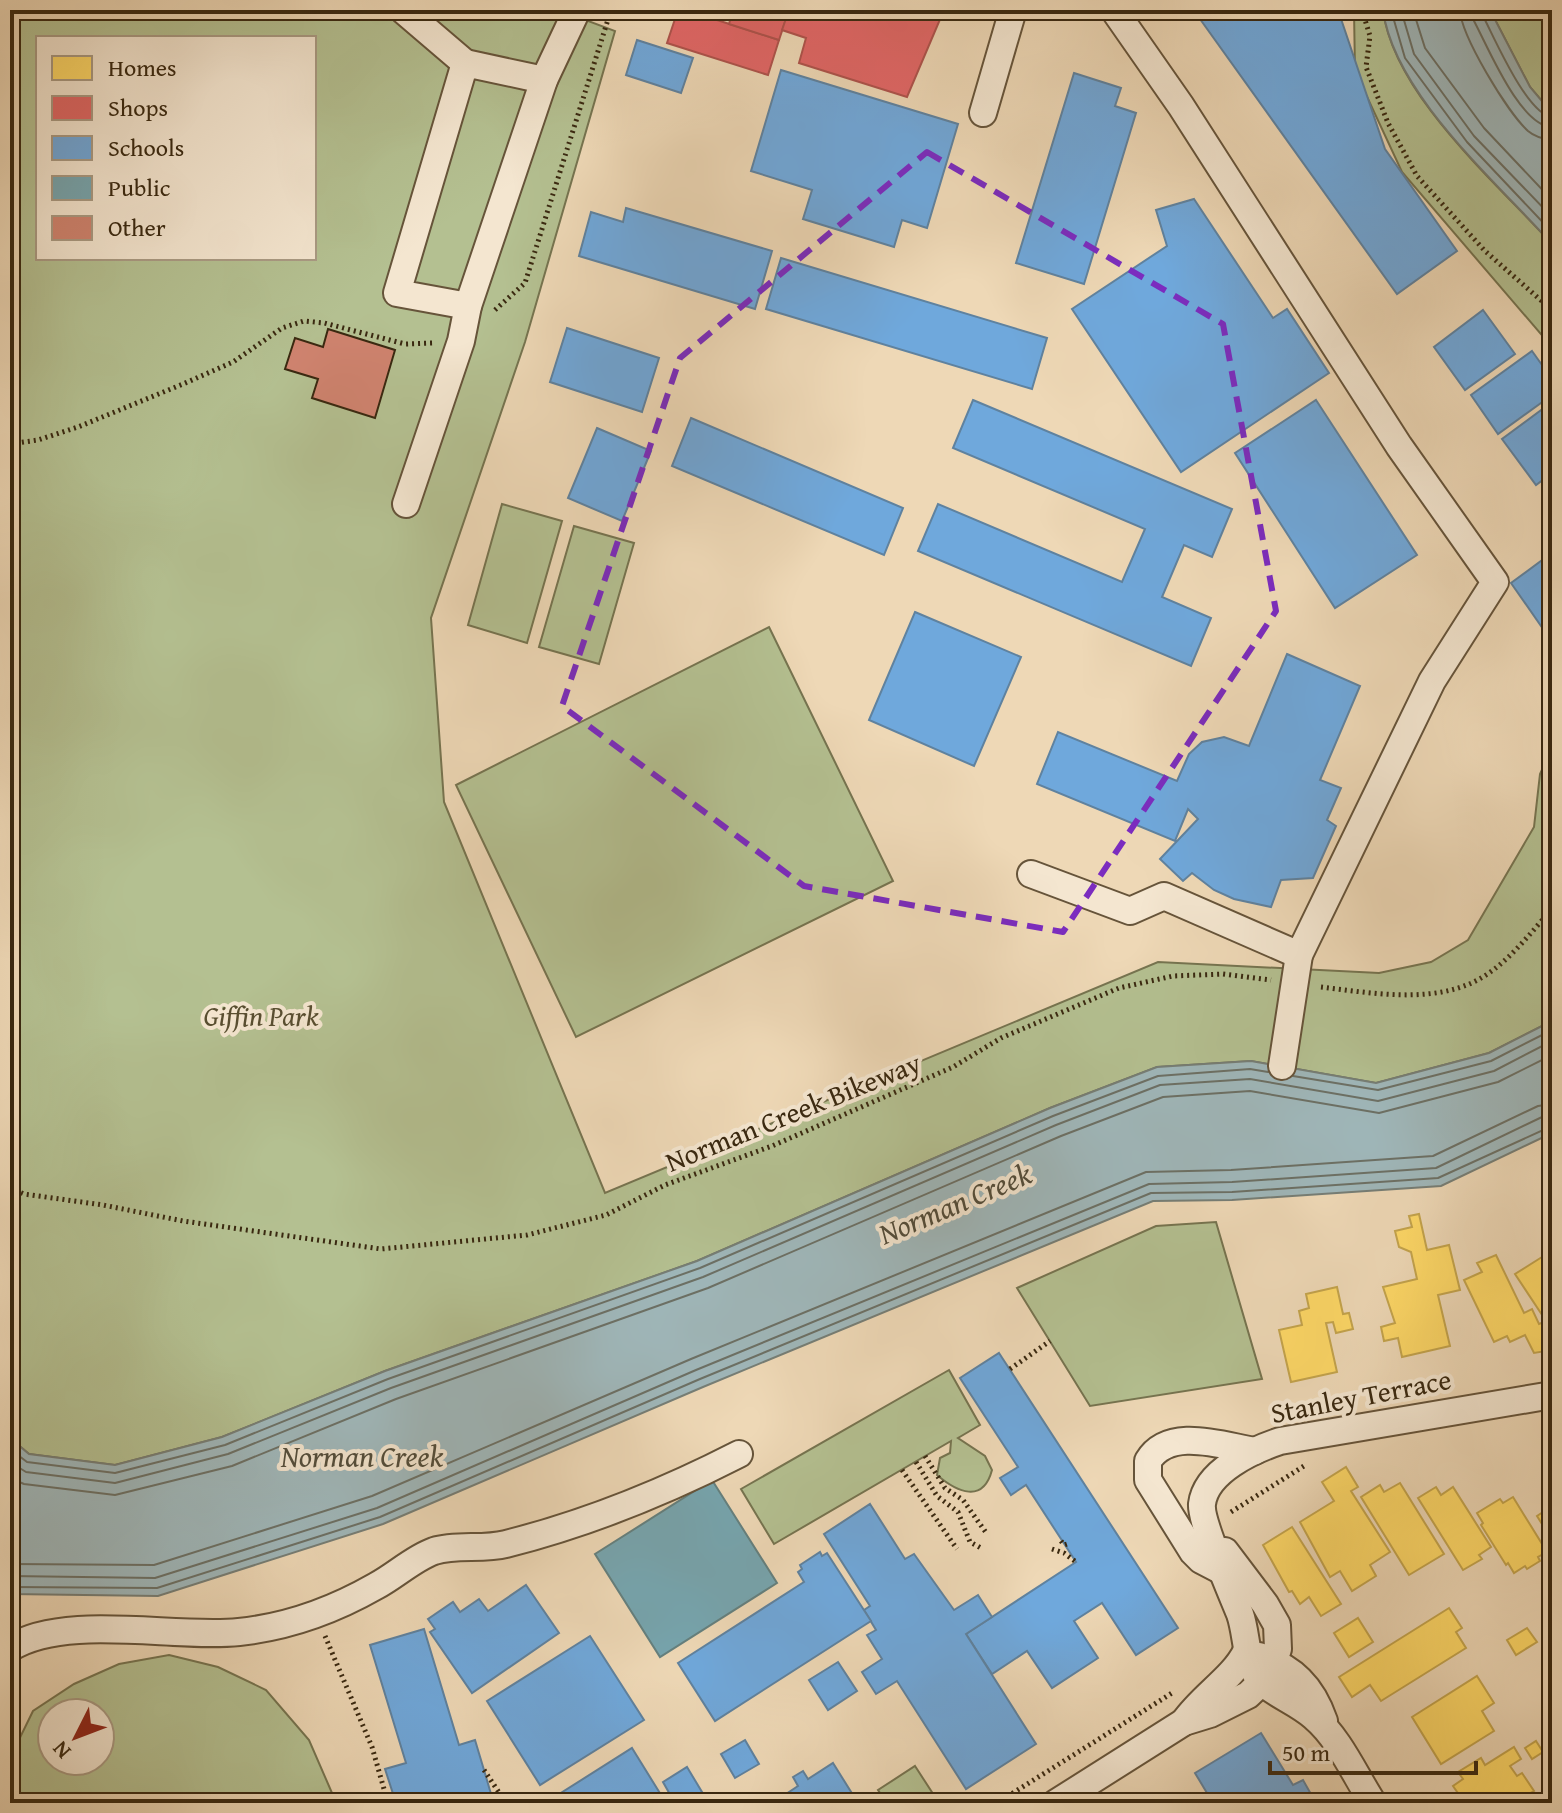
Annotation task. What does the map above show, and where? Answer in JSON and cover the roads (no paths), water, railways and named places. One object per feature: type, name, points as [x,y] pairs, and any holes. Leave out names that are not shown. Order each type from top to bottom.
[{"type":"street","points":[[403,10],[465,63],[544,80]]},
{"type":"street","points":[[983,113],[1013,10]]},
{"type":"street","points":[[1114,10],[1181,106],[1399,446],[1495,582],[1432,681],[1299,955],[1282,1066]]},
{"type":"street","points":[[406,504],[544,80],[576,12]]},
{"type":"street","points":[[465,63],[397,293],[468,306]]},
{"type":"street","points":[[1031,874],[1130,911],[1164,896],[1299,955]]},
{"type":"street","name":"Stanley Terrace","points":[[1205,1513],[1211,1485],[1220,1474],[1255,1451],[1297,1437],[1552,1395]]},
{"type":"street","points":[[1224,1572],[1193,1552],[1148,1480],[1148,1461],[1161,1447],[1179,1440],[1255,1451]]},
{"type":"street","points":[[10,1648],[37,1637],[61,1632],[238,1632],[316,1616],[374,1588],[434,1551],[503,1545],[600,1516],[670,1489],[739,1454]]},
{"type":"street","points":[[1184,1722],[1196,1705],[1237,1666],[1246,1652],[1244,1627],[1205,1513]]},
{"type":"street","points":[[1056,1803],[1184,1722],[1226,1707],[1248,1695],[1268,1672],[1278,1634],[1273,1616],[1205,1513]]},
{"type":"street","points":[[10,1623],[61,1632]]},
{"type":"street","points":[[1246,1652],[1268,1672]]},
{"type":"street","points":[[1268,1672],[1289,1669],[1305,1684],[1314,1696],[1328,1732],[1373,1803]]},
{"type":"water","points":[[1383,10],[1490,10],[1530,87],[1552,113],[1552,244],[1477,165],[1427,105],[1391,42]]},
{"type":"water","name":"Norman Creek","points":[[1552,1021],[1552,1133],[1441,1186],[1232,1200],[1153,1201],[703,1387],[383,1524],[158,1596],[10,1594],[10,1438],[29,1454],[115,1465],[222,1437],[385,1371],[697,1261],[1050,1108],[1157,1067],[1251,1061],[1376,1083],[1489,1053]]},
{"type":"park label","name":"Giffin Park","points":[[261,1016]]}]
